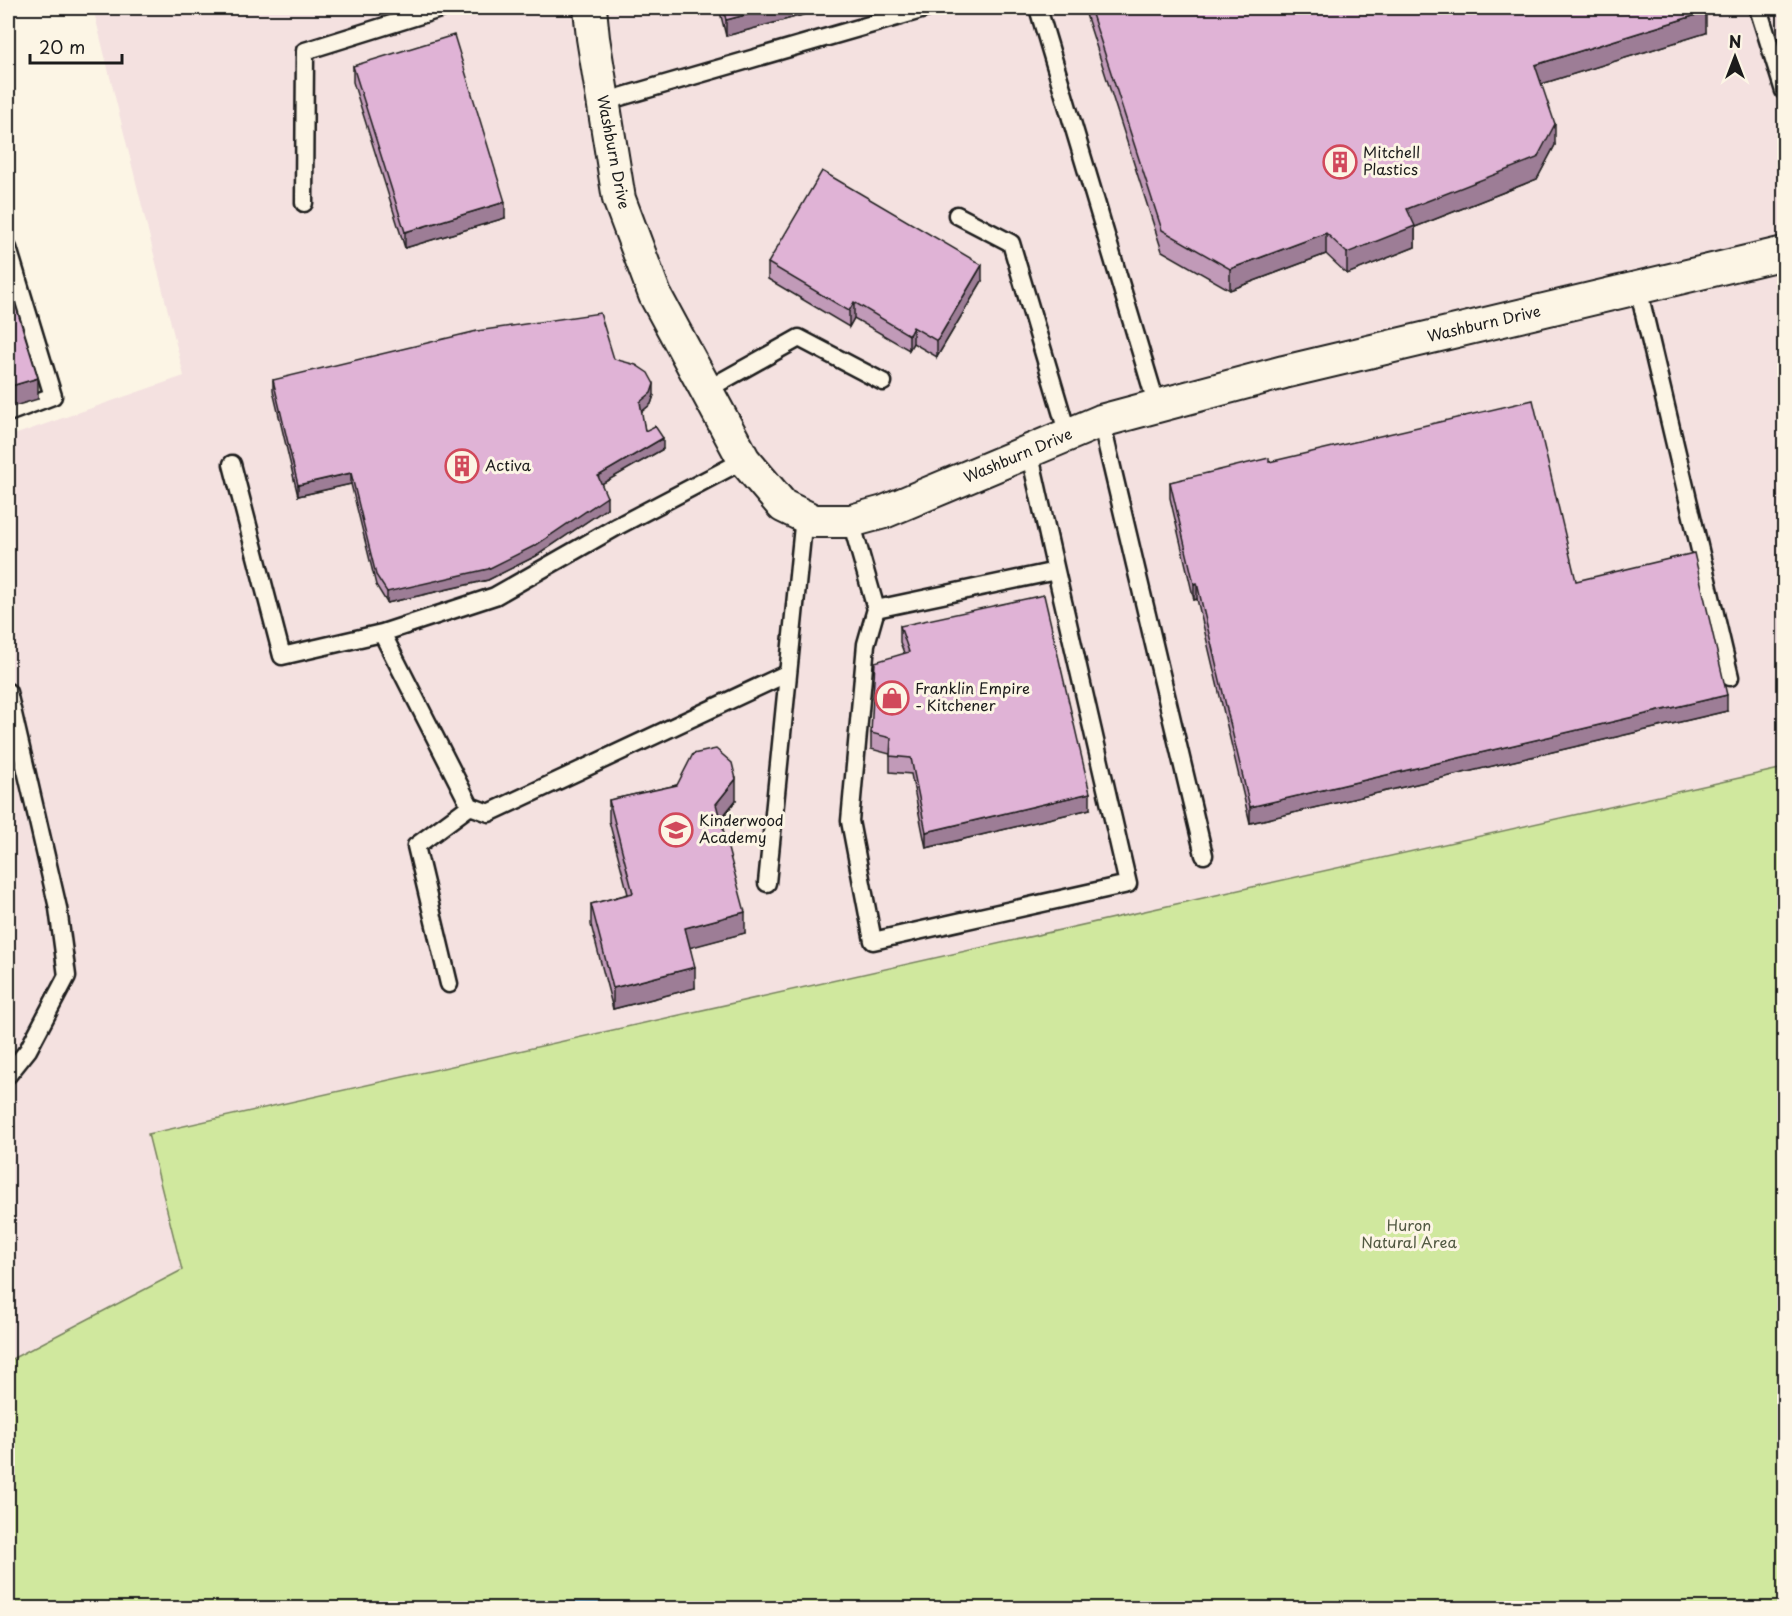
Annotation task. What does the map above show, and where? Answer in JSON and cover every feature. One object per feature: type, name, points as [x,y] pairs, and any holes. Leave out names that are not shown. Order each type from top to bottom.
[{"type":"street","name":"Washburn Drive","points":[[590,8],[619,199],[656,296],[744,460],[783,506],[814,521],[851,521],[884,512],[1101,421],[1295,370],[1785,253]]},
{"type":"lane","points":[[304,203],[305,51],[443,8]]},
{"type":"lane","points":[[603,102],[928,8]]},
{"type":"lane","points":[[1038,8],[1156,406]]},
{"type":"lane","points":[[1758,8],[1785,91]]},
{"type":"lane","points":[[957,215],[1011,243],[1068,435]]},
{"type":"lane","points":[[8,248],[53,396],[8,413]]},
{"type":"lane","points":[[1638,288],[1730,676]]},
{"type":"lane","points":[[706,390],[799,338],[883,382]]},
{"type":"lane","points":[[1101,421],[1204,855]]},
{"type":"lane","points":[[851,521],[876,609],[866,644],[850,821],[873,941],[1128,884],[1029,451]]},
{"type":"lane","points":[[232,464],[282,656],[382,633],[495,596],[618,526],[744,460]]},
{"type":"lane","points":[[767,883],[804,516]]},
{"type":"lane","points":[[876,609],[1056,571]]},
{"type":"lane","points":[[382,633],[470,806],[489,813],[788,674]]},
{"type":"lane","points":[[8,692],[58,908],[68,976],[28,1050],[8,1075]]},
{"type":"lane","points":[[449,984],[416,846],[470,806]]},
{"type":"shaded area","points":[[93,8],[1784,8],[1784,768],[360,1087],[326,1276],[180,1270],[8,1361],[8,437],[184,376]]},
{"type":"green space","name":"Huron Natural Area","points":[[1784,768],[1784,1608],[8,1608],[8,1361],[182,1270],[148,1134]]},
{"type":"water","points":[[529,1601],[679,1603],[690,1608],[515,1608]]},
{"type":"building","points":[[723,8],[772,8],[726,20]]},
{"type":"building","name":"Mitchell Plastics","points":[[1090,8],[1704,8],[1706,12],[1535,65],[1555,124],[1537,158],[1407,209],[1415,226],[1347,253],[1326,233],[1230,269],[1162,230]]},
{"type":"building","points":[[454,35],[505,202],[405,232],[353,66]]},
{"type":"building","points":[[822,171],[982,265],[937,341],[913,327],[909,335],[854,302],[849,311],[768,263]]},
{"type":"building","points":[[8,281],[38,378],[8,387]]},
{"type":"building","name":"Activa","points":[[600,313],[614,359],[636,365],[648,373],[654,384],[651,393],[640,402],[645,431],[655,426],[663,438],[598,476],[607,497],[536,545],[488,569],[387,592],[376,575],[351,473],[298,485],[273,380],[477,331]]},
{"type":"building","points":[[1533,400],[1576,581],[1694,553],[1727,695],[1250,807],[1197,583],[1194,584],[1170,482],[1269,458],[1269,462]]},
{"type":"building","points":[[1044,595],[1090,793],[926,832],[911,758],[890,756],[891,738],[871,733],[875,662],[909,652],[900,626]]},
{"type":"building","points":[[716,749],[732,763],[736,779],[716,804],[745,912],[685,928],[695,967],[613,988],[591,904],[633,893],[609,800],[677,785],[693,754]]},
{"type":"place","name":"Mitchell Plastics","points":[[1340,162]]},
{"type":"place","name":"Activa","points":[[462,466]]},
{"type":"place","name":"Franklin Empire - Kitchener","points":[[892,698]]},
{"type":"place","name":"Kinderwood Academy","points":[[676,830]]}]
